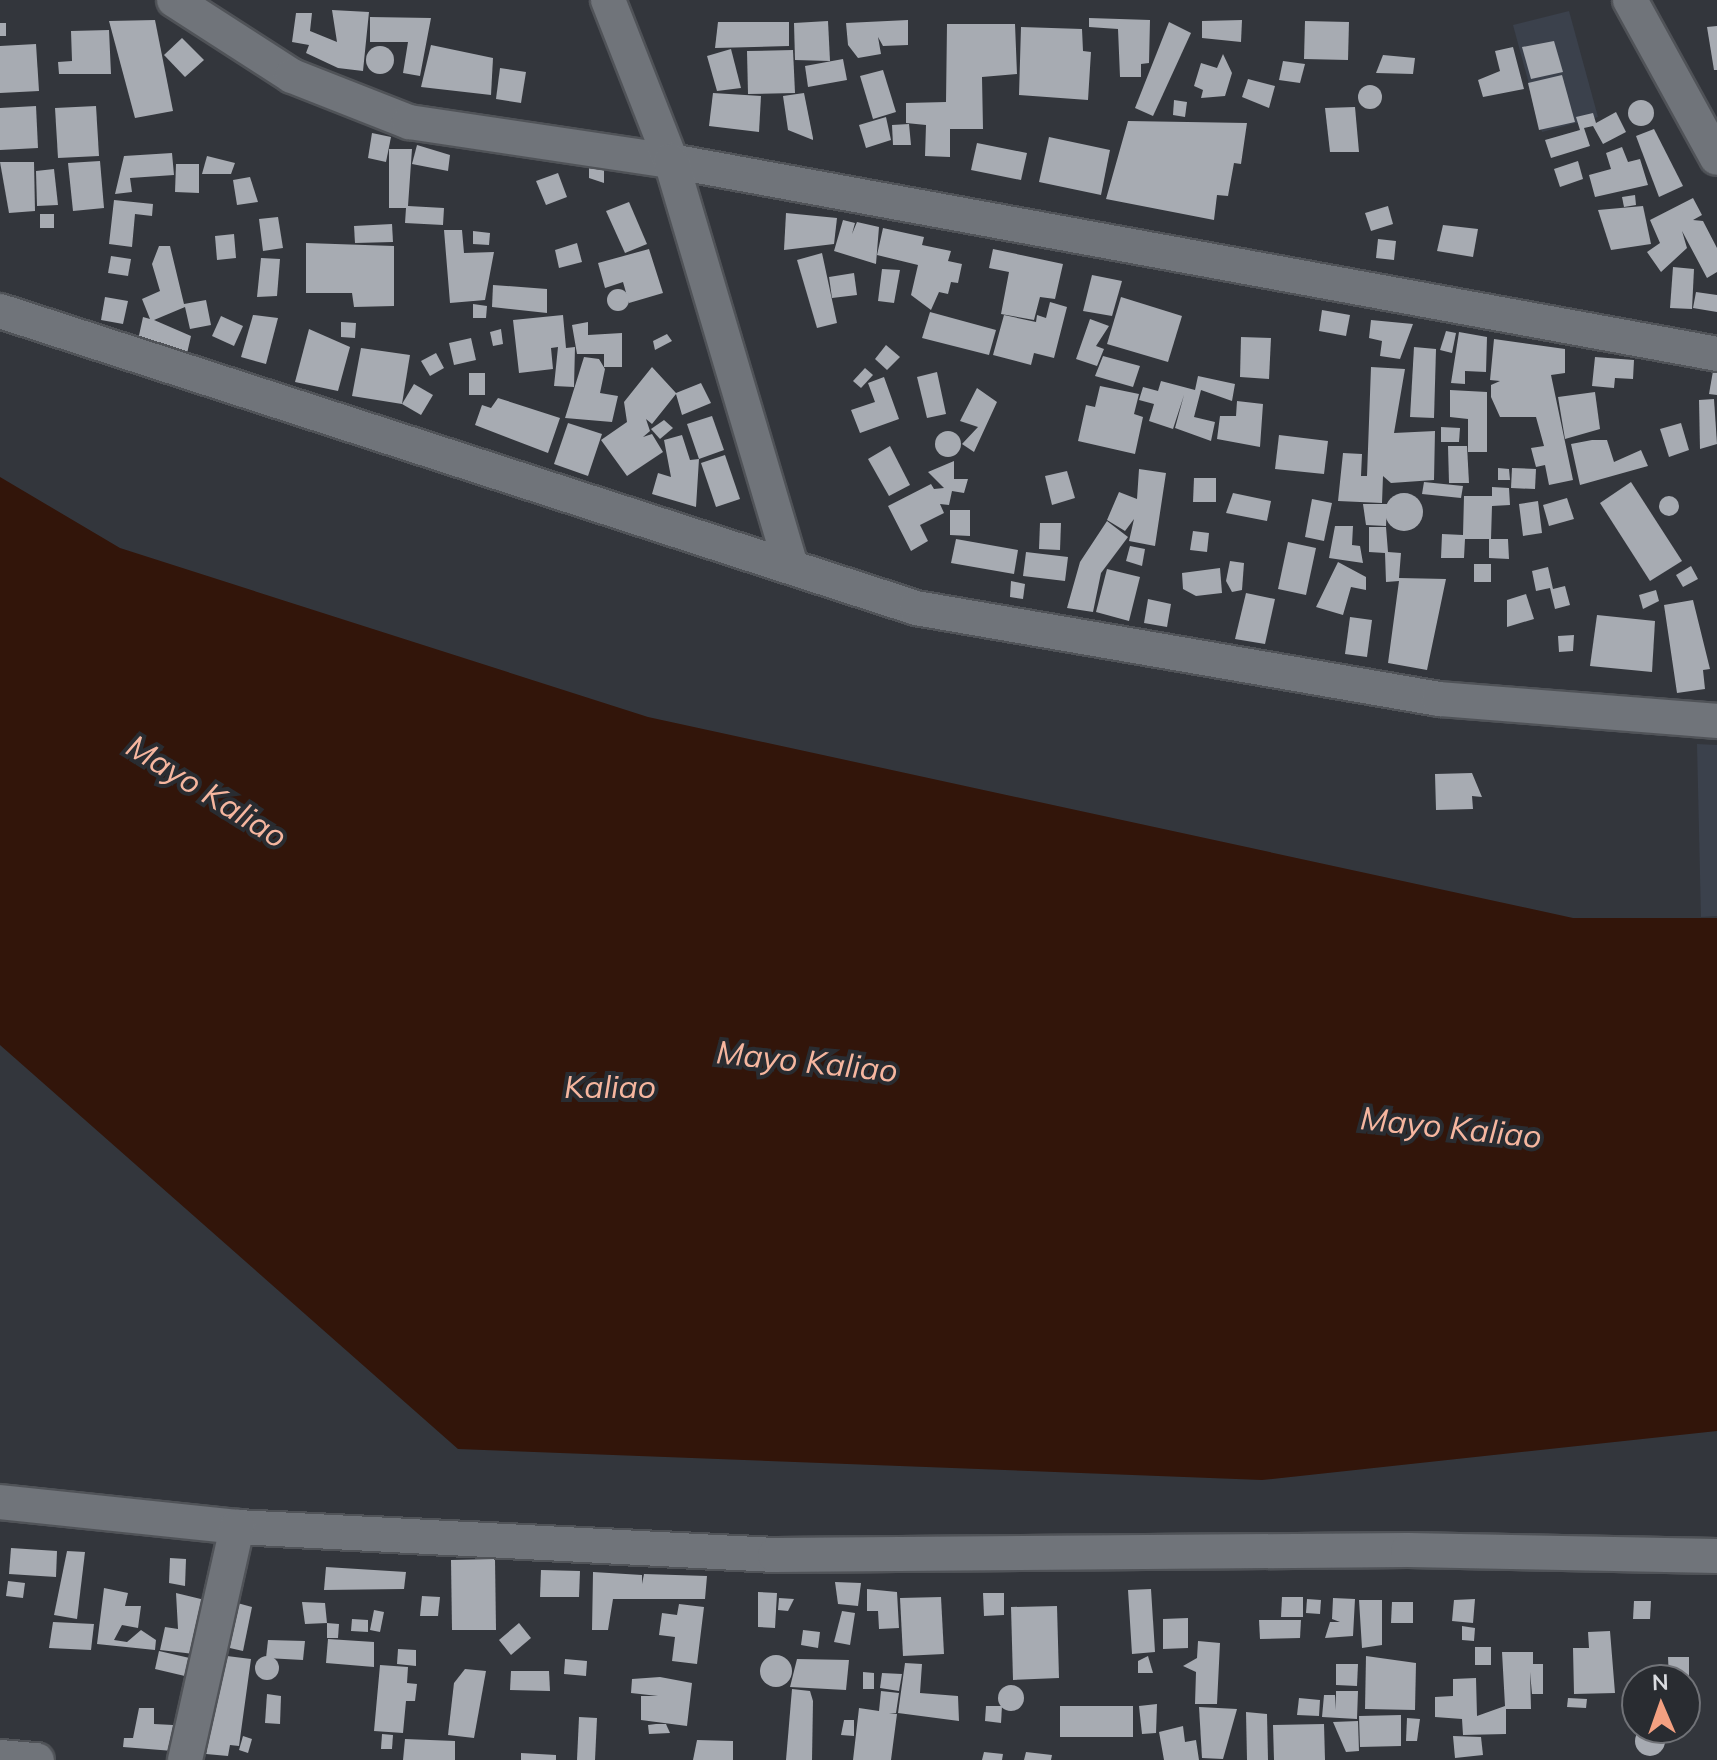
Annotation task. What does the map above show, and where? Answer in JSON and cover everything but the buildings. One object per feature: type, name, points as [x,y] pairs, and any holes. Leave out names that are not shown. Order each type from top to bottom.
[{"type":"street","points":[[174,0],[347,104],[409,122],[671,161],[1717,354]]},
{"type":"street","points":[[608,0],[671,161],[791,565]]},
{"type":"street","points":[[1630,0],[1717,158]]},
{"type":"street","points":[[0,311],[916,608],[1439,699],[1717,721]]},
{"type":"street","points":[[0,1502],[237,1527],[775,1555],[1408,1550],[1717,1556]]},
{"type":"street","points":[[185,1760],[237,1527]]},
{"type":"street","points":[[0,1757],[37,1760]]},
{"type":"shaded area","points":[[1569,11],[1598,117],[1542,132],[1513,25]]},
{"type":"shaded area","points":[[1697,744],[1717,745],[1717,916],[1701,917]]},
{"type":"water","name":"Kaliao","points":[[0,477],[120,548],[648,717],[1573,918],[1717,918],[1717,1431],[1262,1480],[458,1449],[0,1045]]},
{"type":"water label","name":"Mayo Kaliao","points":[[207,791]]},
{"type":"water label","name":"Mayo Kaliao","points":[[807,1061]]},
{"type":"water label","name":"Mayo Kaliao","points":[[1451,1127]]}]
